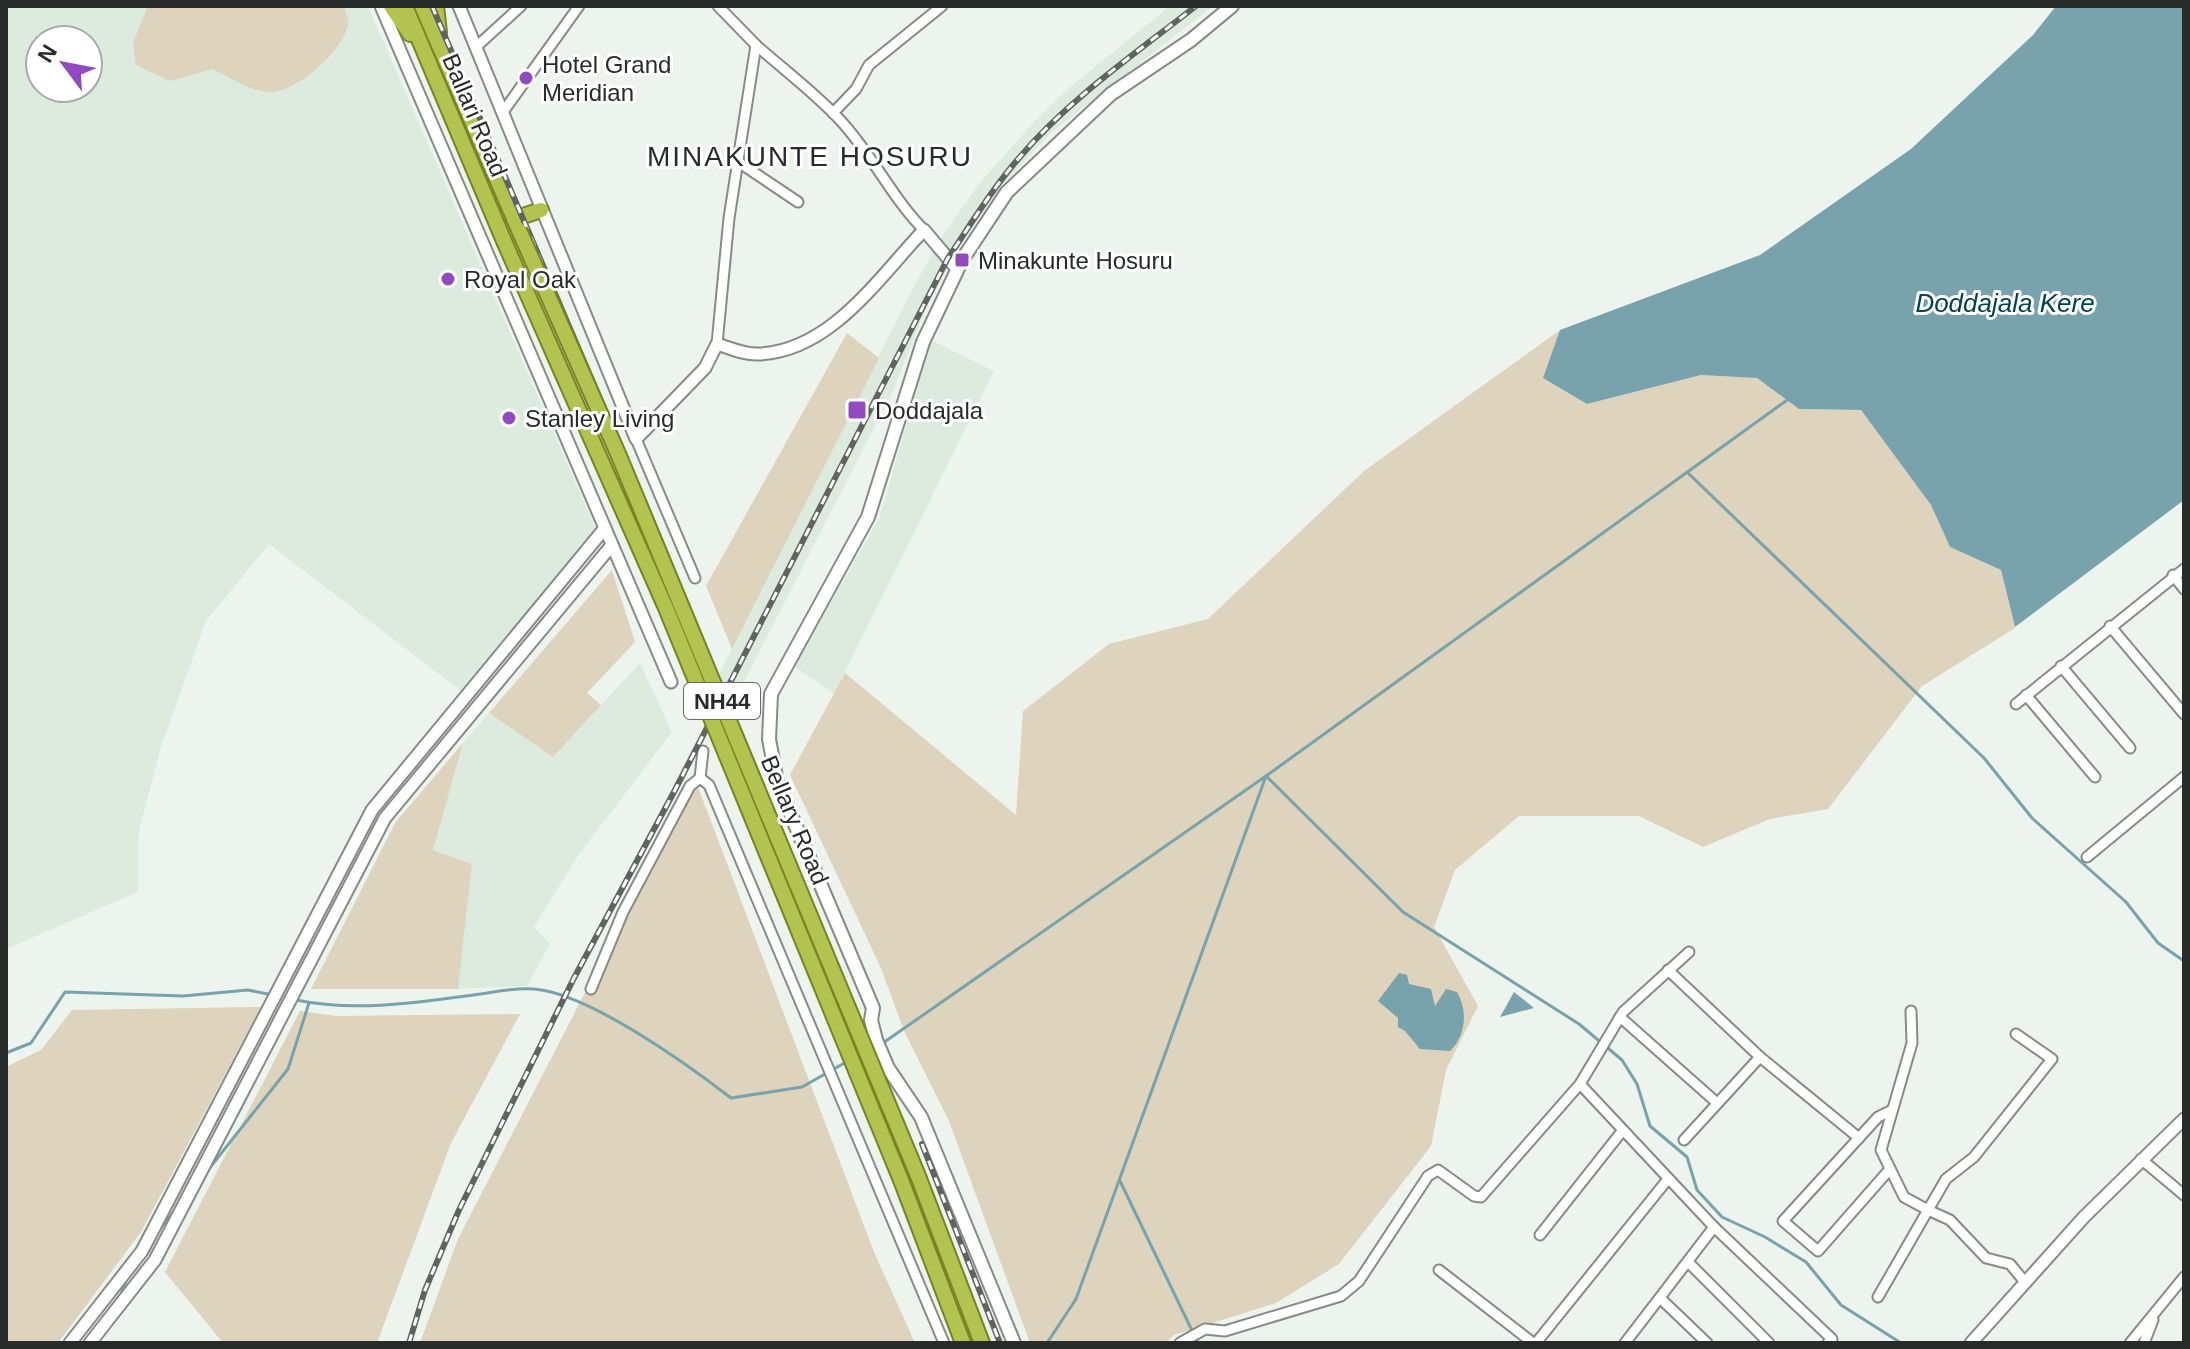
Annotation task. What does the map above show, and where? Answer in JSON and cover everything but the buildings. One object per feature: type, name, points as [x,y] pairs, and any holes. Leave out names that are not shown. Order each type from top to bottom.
[{"type":"highway","points":[[391,6],[428,61]]},
{"type":"highway","name":"Ballari Road","points":[[405,6],[504,241]]},
{"type":"highway","name":"Ballari Road","points":[[422,6],[517,225]]},
{"type":"highway","points":[[436,6],[440,50]]},
{"type":"highway","points":[[517,225],[541,210]]},
{"type":"highway","name":"Bellary Road","points":[[517,225],[625,469],[918,1176],[982,1343]]},
{"type":"highway","name":"Bellary Road","points":[[504,241],[666,608],[901,1180],[963,1343]]},
{"type":"main road","points":[[1014,1343],[921,1117],[888,1068],[876,1040],[871,1020],[873,1008],[777,782],[769,739],[771,694],[868,517],[923,342],[957,269],[1007,192],[1067,131],[1111,94],[1191,40],[1232,6]]},
{"type":"street","points":[[381,6],[671,682]]},
{"type":"street","points":[[459,6],[695,578]]},
{"type":"street","points":[[476,47],[521,6]]},
{"type":"street","points":[[503,112],[579,6]]},
{"type":"street","points":[[718,6],[756,45],[833,113],[887,178],[906,212],[957,269]]},
{"type":"street","points":[[833,113],[856,89],[869,65],[942,6]]},
{"type":"street","points":[[636,439],[705,368],[717,344],[737,161],[756,45]]},
{"type":"street","points":[[737,161],[798,202]]},
{"type":"street","points":[[717,344],[757,355],[803,343],[820,334],[859,299],[924,230]]},
{"type":"street","points":[[70,1343],[142,1251],[372,810],[605,528]]},
{"type":"street","points":[[90,1343],[155,1260],[385,818],[612,545]]},
{"type":"street","points":[[2016,704],[2184,569]]},
{"type":"street","points":[[2173,575],[2184,589]]},
{"type":"street","points":[[2110,626],[2184,714]]},
{"type":"street","points":[[2061,666],[2130,748]]},
{"type":"street","points":[[2026,695],[2095,777]]},
{"type":"street","points":[[591,989],[623,912],[690,786],[700,778],[703,751]]},
{"type":"street","points":[[2087,857],[2184,777]]},
{"type":"street","points":[[700,778],[709,785],[944,1343]]},
{"type":"street","points":[[1180,1343],[1205,1329],[1225,1331],[1341,1296],[1359,1281],[1428,1176],[1438,1170],[1474,1196],[1481,1197],[1580,1084],[1620,1017],[1689,952]]},
{"type":"street","points":[[1668,970],[1760,1057],[1859,1138]]},
{"type":"street","points":[[1911,1011],[1912,1043],[1881,1150],[1904,1197],[1950,1220],[1986,1258],[2010,1264],[2024,1281]]},
{"type":"street","points":[[1620,1017],[1716,1102]]},
{"type":"street","points":[[1878,1297],[1946,1179],[1974,1157],[2052,1059],[2016,1034]]},
{"type":"street","points":[[1684,1140],[1760,1057]]},
{"type":"street","points":[[1580,1084],[1714,1227],[1832,1339],[1828,1343]]},
{"type":"street","points":[[1890,1169],[1818,1251],[1783,1221],[1878,1117],[1892,1110]]},
{"type":"street","points":[[1971,1343],[2024,1281],[2141,1159],[2184,1119]]},
{"type":"street","points":[[1540,1235],[1623,1130]]},
{"type":"street","points":[[2141,1159],[2184,1195]]},
{"type":"street","points":[[1439,1270],[1535,1343],[1668,1179]]},
{"type":"street","points":[[1625,1343],[1714,1227]]},
{"type":"street","points":[[1688,1262],[1769,1343]]},
{"type":"street","points":[[2130,1343],[2184,1277]]},
{"type":"street","points":[[1660,1298],[1707,1343]]},
{"type":"street","points":[[2144,1343],[2155,1312]]},
{"type":"shaded area","points":[[6,6],[368,6],[596,530],[461,691],[269,544],[206,621],[161,747],[139,831],[138,892],[6,949]]},
{"type":"shaded area","points":[[148,6],[344,6],[348,24],[338,46],[318,68],[282,90],[264,92],[213,69],[170,81],[136,65],[133,43]]},
{"type":"shaded area","points":[[1170,6],[1213,6],[1051,133],[1004,183],[963,241],[927,306],[894,389],[731,707],[718,676],[915,284],[945,232],[979,184],[1032,124],[1070,87]]},
{"type":"shaded area","points":[[1560,330],[1544,378],[1587,404],[1701,375],[1757,378],[1799,409],[1861,410],[1931,505],[1950,547],[2001,570],[2015,628],[1922,686],[1828,809],[1770,819],[1703,847],[1639,816],[1519,816],[1455,870],[1434,927],[1478,1006],[1446,1070],[1431,1146],[1339,1264],[1276,1303],[1174,1335],[1165,1343],[1030,1343],[949,1121],[904,1031],[881,968],[790,775],[845,673],[1016,815],[1023,711],[1109,644],[1208,619],[1364,471]]},
{"type":"shaded area","points":[[847,333],[879,358],[732,649],[706,586]]},
{"type":"shaded area","points":[[931,340],[994,371],[834,694],[794,666],[879,519]]},
{"type":"shaded area","points":[[612,570],[635,642],[587,693],[601,705],[553,757],[489,713]]},
{"type":"shaded area","points":[[640,663],[672,732],[577,857],[534,927],[550,944],[527,986],[458,989],[472,864],[433,850],[463,743],[489,713],[553,757]]},
{"type":"shaded area","points":[[463,743],[433,850],[472,864],[458,989],[311,989],[395,823]]},
{"type":"shaded area","points":[[695,779],[874,1252],[915,1343],[420,1343],[458,1239]]},
{"type":"shaded area","points":[[261,1007],[141,1232],[58,1343],[6,1343],[6,1067],[41,1050],[72,1010]]},
{"type":"shaded area","points":[[300,1011],[336,1016],[520,1014],[451,1143],[377,1343],[223,1343],[165,1272]]},
{"type":"water","name":"Doddajala Kere","points":[[2056,6],[2184,6],[2184,500],[2015,627],[2001,570],[1950,547],[1931,505],[1861,410],[1799,409],[1757,378],[1701,375],[1587,404],[1543,378],[1560,330],[1760,255],[1911,149],[2033,35]]},
{"type":"water","points":[[1399,973],[1407,975],[1409,984],[1431,989],[1435,1006],[1446,989],[1457,992],[1463,1007],[1464,1023],[1450,1051],[1420,1049],[1398,1027],[1398,1018],[1378,1001]]},
{"type":"water","points":[[1514,992],[1534,1008],[1500,1017]]},
{"type":"waterway","points":[[883,1043],[1266,776],[1790,398]]},
{"type":"waterway","points":[[1687,472],[1984,758],[2032,818],[2126,902],[2158,943],[2184,961]]},
{"type":"waterway","points":[[1047,1343],[1076,1299],[1266,776],[1403,912],[1579,1024],[1622,1060],[1637,1084],[1650,1126],[1687,1157],[1697,1190],[1722,1217],[1765,1237],[1806,1262],[1841,1305],[1901,1343]]},
{"type":"waterway","points":[[296,1000],[362,1006],[519,989],[556,993],[636,1032],[731,1098],[802,1087],[848,1061]]},
{"type":"waterway","points":[[6,1053],[31,1043],[65,992],[183,996],[248,990],[273,995]]},
{"type":"waterway","points":[[208,1170],[288,1069],[309,1003]]},
{"type":"waterway","points":[[1120,1181],[1198,1343]]},
{"type":"waterway","points":[[157,1232],[173,1213]]},
{"type":"waterway","points":[[120,1297],[127,1278]]},
{"type":"railway","points":[[432,6],[651,518],[840,974]]},
{"type":"railway","points":[[409,1343],[425,1290],[459,1210],[574,978],[675,790],[948,258],[1000,182],[1038,136],[1104,78],[1196,6]]},
{"type":"railway","points":[[922,1144],[1000,1343]]},
{"type":"place","name":"Hotel Grand Meridian","points":[[526,78]]},
{"type":"place","name":"Minakunte Hosuru","points":[[962,260]]},
{"type":"place","name":"Royal Oak","points":[[448,279]]},
{"type":"place","name":"Doddajala","points":[[857,410]]},
{"type":"place","name":"Stanley Living","points":[[509,418]]},
{"type":"district","name":"MINAKUNTE HOSURU","points":[[810,156]]}]
